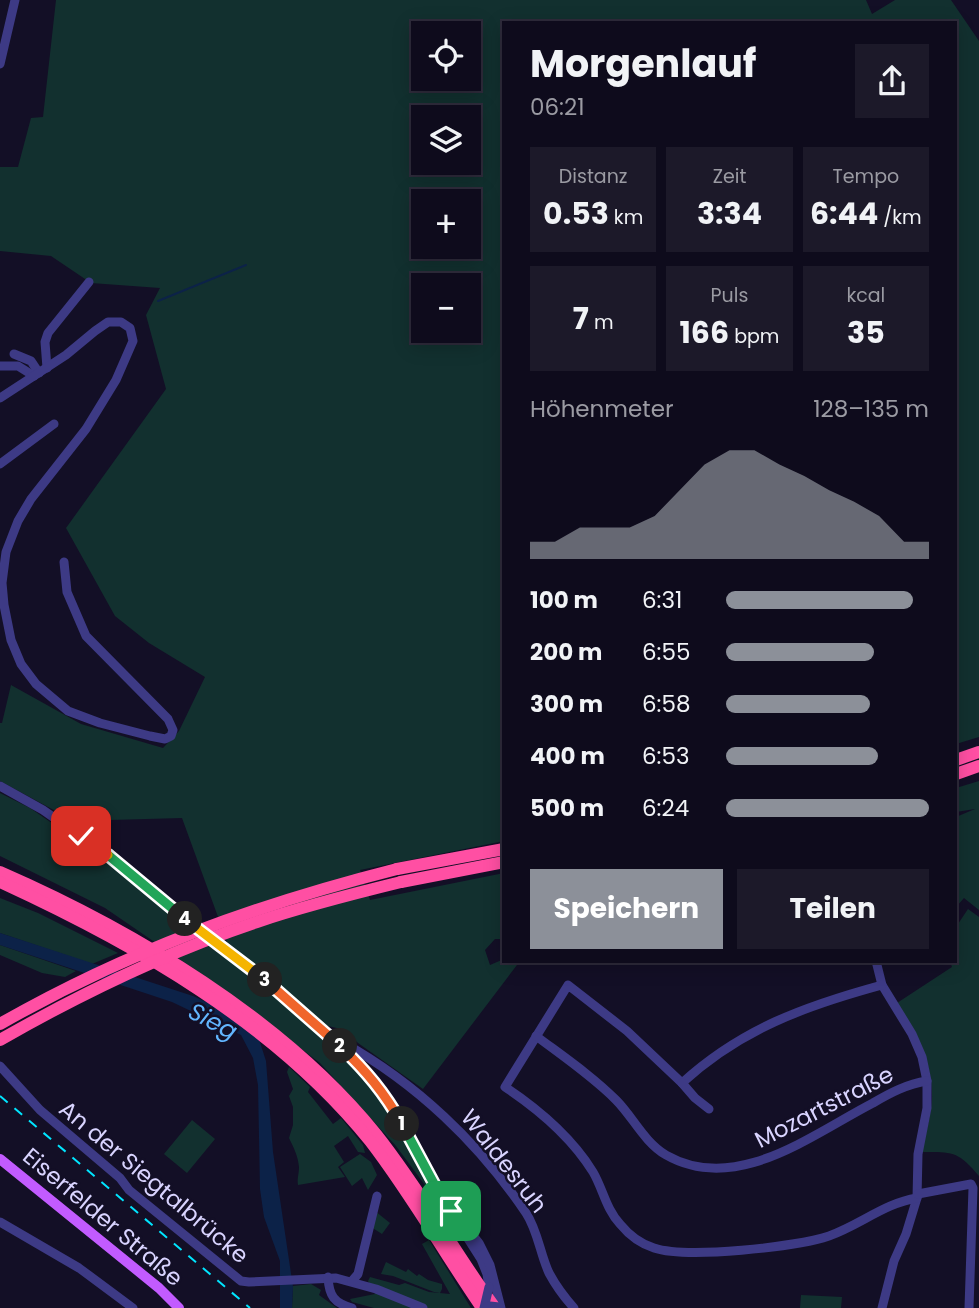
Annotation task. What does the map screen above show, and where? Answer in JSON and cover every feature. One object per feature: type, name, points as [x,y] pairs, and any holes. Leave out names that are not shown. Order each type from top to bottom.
[{"type":"highway","points":[[957,760],[979,752]]},
{"type":"highway","points":[[957,774],[979,766]]},
{"type":"highway","points":[[0,1024],[110,966],[180,936],[275,902],[399,876],[502,850]]},
{"type":"highway","points":[[0,1040],[117,978],[186,948],[399,876],[502,862]]},
{"type":"highway","points":[[0,872],[116,929],[161,962]]},
{"type":"highway","points":[[0,882],[161,962],[233,1003],[353,1108],[388,1150],[498,1306]]},
{"type":"highway","points":[[298,1060],[368,1140],[484,1308]]},
{"type":"main road","name":"Eiserfelder Straße","points":[[0,1159],[180,1308]]},
{"type":"street","points":[[0,64],[15,0]]},
{"type":"street","points":[[40,372],[48,333],[89,282]]},
{"type":"street","points":[[0,398],[108,322],[121,322],[130,328],[133,341],[116,380],[86,429],[18,521],[6,552],[2,583],[12,640],[21,664],[50,698],[85,719],[165,739],[173,730],[168,719],[86,636],[67,592],[64,562]]},
{"type":"street","points":[[14,354],[31,362],[40,372]]},
{"type":"street","points":[[0,366],[18,366],[40,372]]},
{"type":"street","points":[[0,464],[54,424]]},
{"type":"street","points":[[0,786],[44,810],[114,860],[257,973],[367,1072],[385,1095],[439,1193],[481,1259],[489,1287],[484,1308]]},
{"type":"street","points":[[876,963],[882,985],[912,1034],[922,1057],[927,1081],[927,1108],[918,1154],[917,1196],[910,1224],[894,1261],[882,1308]]},
{"type":"street","points":[[709,1109],[627,1031],[568,985],[505,1087],[530,1104],[568,1140],[588,1165],[617,1222],[641,1242],[655,1248],[689,1253],[810,1241],[832,1235],[901,1200],[971,1184],[969,1308]]},
{"type":"street","points":[[682,1083],[713,1056],[769,1023],[833,998],[882,985]]},
{"type":"street","name":"Mozartstraße","points":[[537,1036],[592,1078],[631,1118],[650,1143],[664,1154],[683,1163],[704,1168],[727,1169],[762,1161],[901,1088],[927,1081]]},
{"type":"street","name":"Waldesruh","points":[[337,1044],[342,1042],[367,1056],[407,1084],[473,1145],[527,1215],[548,1272],[562,1295],[574,1308]]},
{"type":"street","name":"An der Siegtalbrücke","points":[[0,1066],[40,1110],[120,1178],[129,1190],[232,1276],[241,1281],[262,1282],[327,1277],[352,1281],[423,1308]]},
{"type":"street","points":[[352,1281],[358,1274],[377,1196]]},
{"type":"street","points":[[451,1211],[479,1243],[495,1279],[498,1306],[484,1308]]},
{"type":"street","points":[[0,1222],[79,1268],[133,1308]]},
{"type":"street","points":[[327,1277],[329,1291],[335,1301],[352,1308]]},
{"type":"green space","points":[[56,0],[866,0],[872,14],[895,0],[951,0],[979,41],[979,737],[957,744],[957,21],[502,21],[502,841],[360,870],[370,900],[502,873],[502,939],[495,939],[485,950],[490,965],[502,960],[502,963],[518,963],[423,1089],[358,1043],[345,1030],[324,1025],[229,947],[182,818],[74,821],[0,781],[0,723],[11,685],[81,724],[163,748],[179,731],[205,677],[149,643],[115,616],[66,528],[166,389],[146,315],[160,288],[91,283],[51,256],[0,251],[0,167],[18,167],[31,118],[43,117]]},
{"type":"green space","points":[[979,781],[979,910],[964,898],[957,906],[957,817],[975,809],[957,812],[957,788]]},
{"type":"green space","points":[[0,793],[30,808],[104,859],[324,1037],[369,1078],[400,1131],[430,1192],[396,1146],[320,1063],[210,980],[105,908],[0,856]]},
{"type":"green space","points":[[0,898],[38,913],[118,953],[92,964],[0,933]]},
{"type":"green space","points":[[968,909],[979,917],[979,1176],[960,1157],[941,1152],[922,1152],[932,1099],[930,1073],[917,1037],[897,1003],[952,967],[951,963],[957,963],[957,926]]},
{"type":"green space","points":[[0,945],[76,971],[65,977],[42,973],[0,955]]},
{"type":"green space","points":[[289,1067],[310,1087],[308,1092],[333,1124],[341,1118],[363,1145],[365,1153],[358,1152],[348,1136],[334,1146],[344,1162],[338,1167],[345,1177],[298,1185],[299,1167],[289,1138],[293,1125],[293,1107],[289,1096],[293,1089],[287,1072]]},
{"type":"green space","points":[[192,1120],[215,1139],[187,1173],[164,1154]]},
{"type":"green space","points":[[360,1154],[371,1162],[377,1175],[368,1190],[362,1178],[352,1186],[340,1167]]},
{"type":"green space","points":[[375,1211],[390,1223],[382,1234],[371,1227]]},
{"type":"green space","points":[[429,1240],[471,1308],[374,1308],[352,1302],[350,1299],[375,1294],[368,1281],[370,1277],[399,1285],[405,1283],[429,1292],[450,1294],[422,1244]]},
{"type":"green space","points":[[386,1262],[442,1284],[440,1293],[381,1274]]},
{"type":"green space","points":[[311,1284],[321,1290],[319,1295],[337,1308],[292,1308],[293,1286]]},
{"type":"green space","points":[[801,1295],[842,1297],[841,1308],[800,1308]]},
{"type":"water","name":"Sieg","points":[[0,933],[193,996],[227,1011],[257,1033],[266,1061],[273,1152],[293,1287],[292,1308],[280,1308],[280,1261],[264,1217],[260,1189],[258,1085],[253,1058],[241,1035],[172,1002],[0,945]]},
{"type":"waterway","points":[[158,301],[246,265]]},
{"type":"railway","points":[[0,1096],[250,1308]]},
{"type":"route","points":[[81,836],[257,973],[367,1072],[385,1095],[451,1211]]}]
